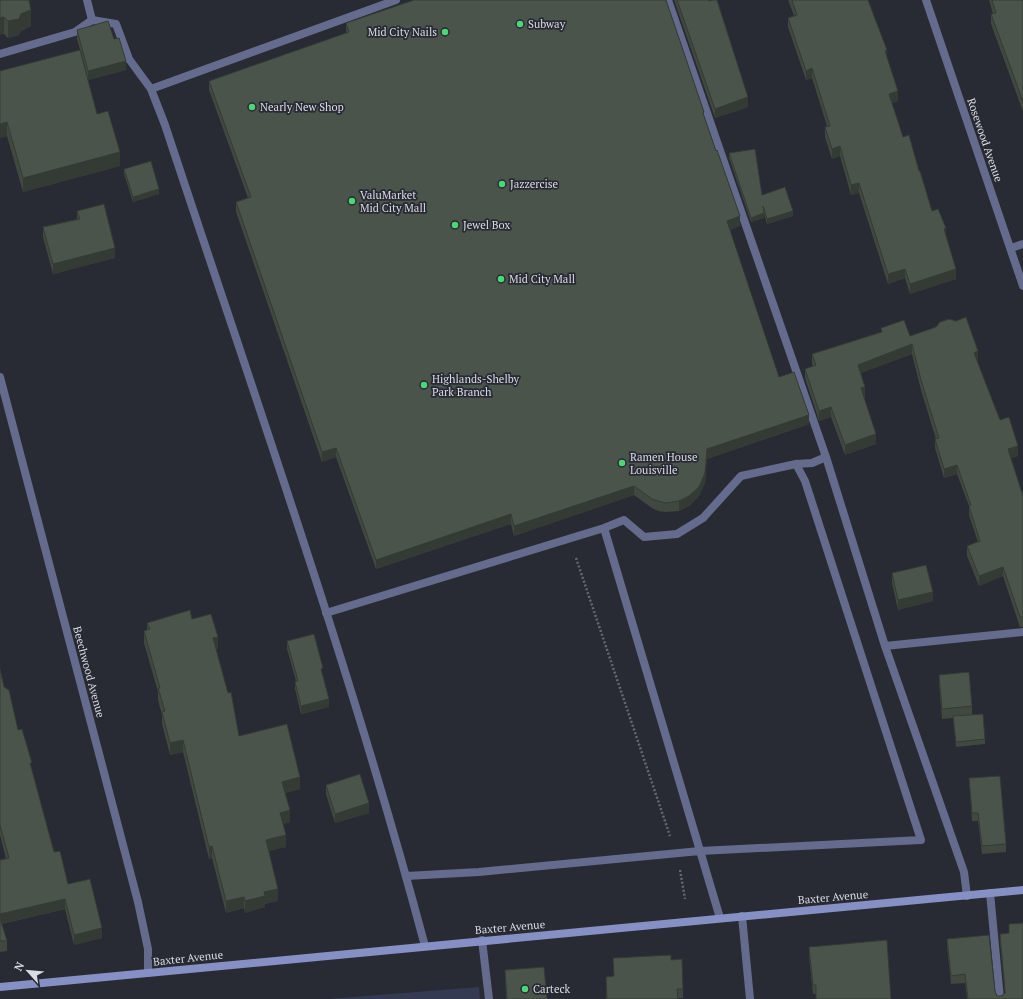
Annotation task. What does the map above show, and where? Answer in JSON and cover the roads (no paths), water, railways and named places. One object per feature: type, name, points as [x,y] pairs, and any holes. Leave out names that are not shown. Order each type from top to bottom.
[{"type":"main road","name":"Baxter Avenue","points":[[0,987],[482,940],[1023,890]]},
{"type":"street","points":[[87,0],[92,20]]},
{"type":"street","points":[[151,89],[396,0]]},
{"type":"street","points":[[668,0],[826,457],[885,646],[964,872],[967,896]]},
{"type":"street","name":"Rosewood Avenue","points":[[926,0],[1023,286]]},
{"type":"street","points":[[0,54],[75,32],[92,20],[116,24],[130,59],[151,89],[326,613],[406,876],[424,946]]},
{"type":"street","points":[[1011,248],[1023,244]]},
{"type":"street","name":"Beechwood Avenue","points":[[0,377],[138,902],[148,949],[148,973]]},
{"type":"street","points":[[326,613],[604,528],[624,520],[644,537],[677,534],[703,518],[741,476],[796,464],[812,463],[826,457]]},
{"type":"street","points":[[406,876],[479,872],[700,851],[921,840],[805,481],[796,464]]},
{"type":"street","points":[[604,528],[720,918]]},
{"type":"street","points":[[885,646],[1023,632]]},
{"type":"street","points":[[990,893],[1000,999]]},
{"type":"street","points":[[742,916],[750,999]]},
{"type":"street","points":[[482,940],[489,999]]},
{"type":"place","name":"Subway","points":[[520,24]]},
{"type":"place","name":"Mid City Nails","points":[[445,32]]},
{"type":"place","name":"Nearly New Shop","points":[[252,107]]},
{"type":"place","name":"Jazzercise","points":[[502,184]]},
{"type":"place","name":"ValuMarket Mid City Mall","points":[[352,201]]},
{"type":"place","name":"Jewel Box","points":[[455,225]]},
{"type":"place","name":"Mid City Mall","points":[[501,279]]},
{"type":"place","name":"Highlands-Shelby Park Branch","points":[[424,385]]},
{"type":"place","name":"Ramen House Louisville","points":[[622,463]]},
{"type":"place","name":"Carteck","points":[[525,989]]}]
